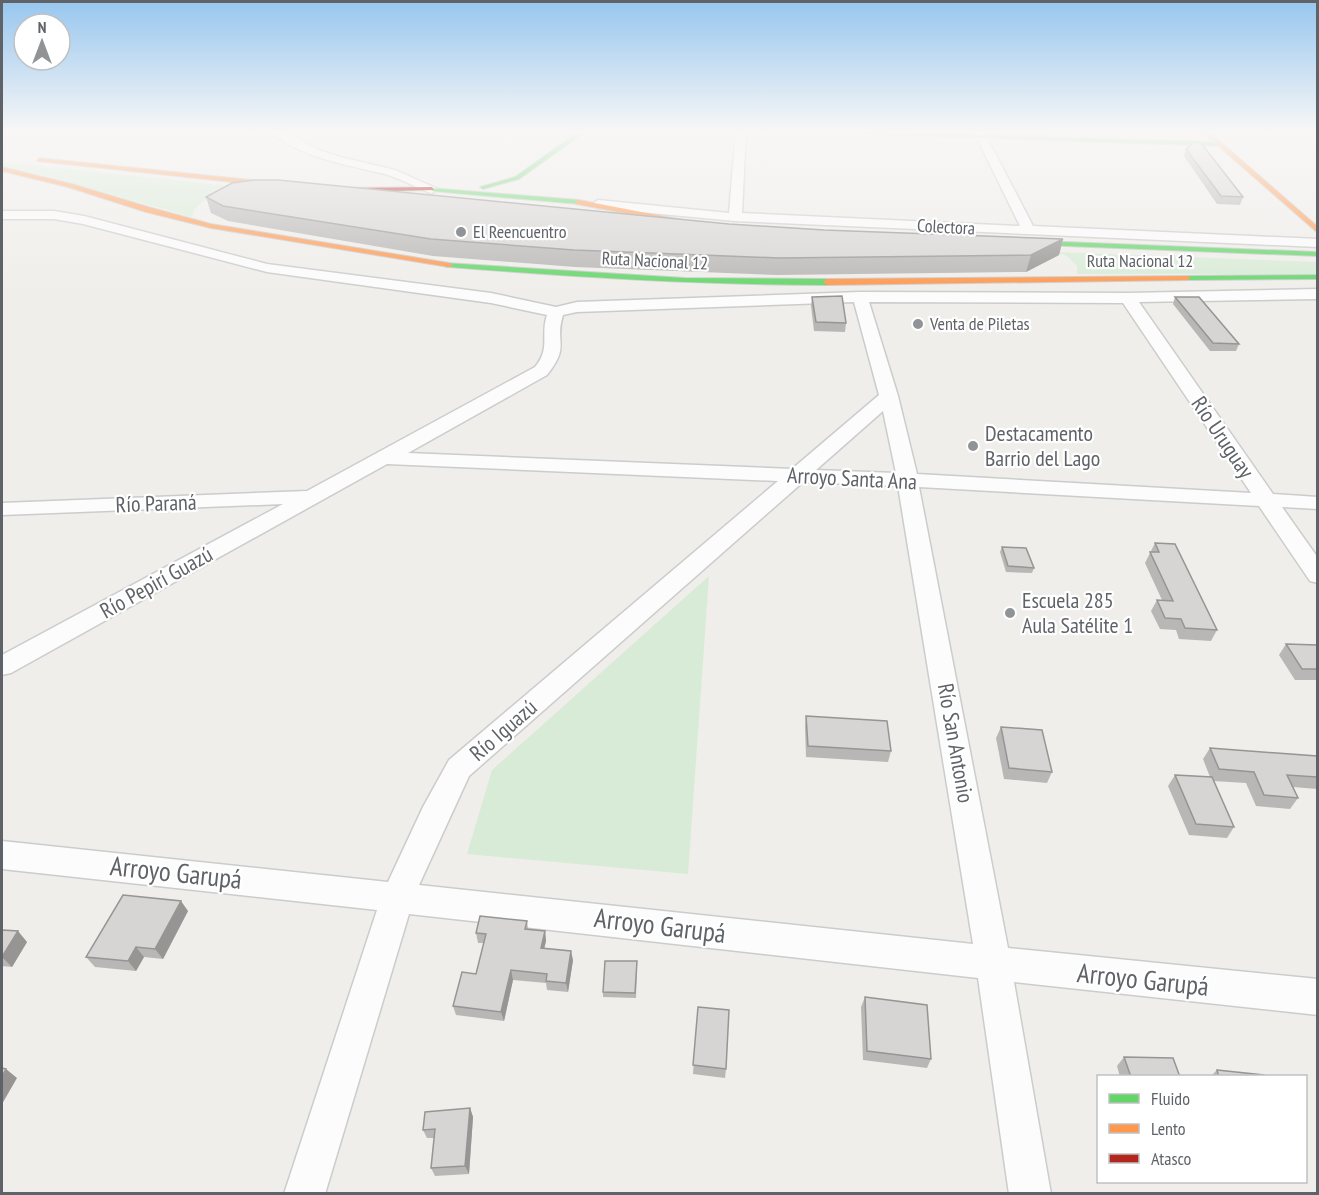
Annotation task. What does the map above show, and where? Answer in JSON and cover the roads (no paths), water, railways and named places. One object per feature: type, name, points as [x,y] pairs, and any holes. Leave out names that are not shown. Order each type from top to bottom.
[{"type":"main road","name":"Ruta Nacional 12","points":[[72,186],[149,210],[280,239],[433,264],[575,275],[777,283],[1317,277]]},
{"type":"main road","points":[[232,196],[268,188],[299,187],[287,186]]},
{"type":"main road","points":[[458,190],[492,186]]},
{"type":"main road","points":[[523,186],[541,197]]},
{"type":"main road","points":[[1266,186],[1317,231]]},
{"type":"main road","name":"Ruta Nacional 12","points":[[339,190],[560,214],[721,228],[1317,254]]},
{"type":"main road","name":"Colectora","points":[[339,190],[458,190],[579,202]]},
{"type":"main road","points":[[579,202],[653,218],[721,228]]},
{"type":"main road","points":[[208,208],[204,218],[211,225]]},
{"type":"main road","points":[[1001,241],[1033,249],[1045,255]]},
{"type":"main road","points":[[433,264],[507,279],[575,288]]},
{"type":"main road","points":[[1040,279],[1049,275],[1053,269]]},
{"type":"main road","points":[[860,297],[909,289],[1007,280]]},
{"type":"main road","points":[[598,292],[721,302]]},
{"type":"street","points":[[387,189],[401,186]]},
{"type":"street","points":[[425,186],[432,189]]},
{"type":"street","points":[[735,217],[737,186]]},
{"type":"street","points":[[1006,186],[1029,231]]},
{"type":"street","name":"Colectora","points":[[579,202],[735,217],[1317,243]]},
{"type":"street","points":[[2,216],[54,215],[74,218],[267,268],[491,298],[556,312],[577,307],[860,297],[1128,298],[1317,294]]},
{"type":"street","name":"Río San Antonio","points":[[860,297],[889,396],[919,535],[995,965],[1030,1194]]},
{"type":"street","name":"Río Uruguay","points":[[1128,298],[1317,576]]},
{"type":"street","name":"Río Pepirí Guazú","points":[[2,666],[310,497],[386,458],[541,371],[551,360],[555,346],[551,323],[556,312]]},
{"type":"street","name":"Río Iguazú","points":[[304,1194],[398,896],[434,816],[459,768],[889,396]]},
{"type":"street","name":"Arroyo Santa Ana","points":[[386,458],[906,480],[1317,503]]},
{"type":"street","name":"Río Paraná","points":[[2,509],[310,497]]},
{"type":"street","name":"Arroyo Garupá","points":[[2,855],[398,896],[995,965],[1317,997]]},
{"type":"place","name":"El Reencuentro","points":[[461,232]]},
{"type":"place","name":"Venta de Piletas","points":[[918,324]]},
{"type":"place","name":"Destacamento Barrio del Lago","points":[[973,446]]},
{"type":"place","name":"Escuela 285 Aula Satélite 1","points":[[1010,613]]}]
